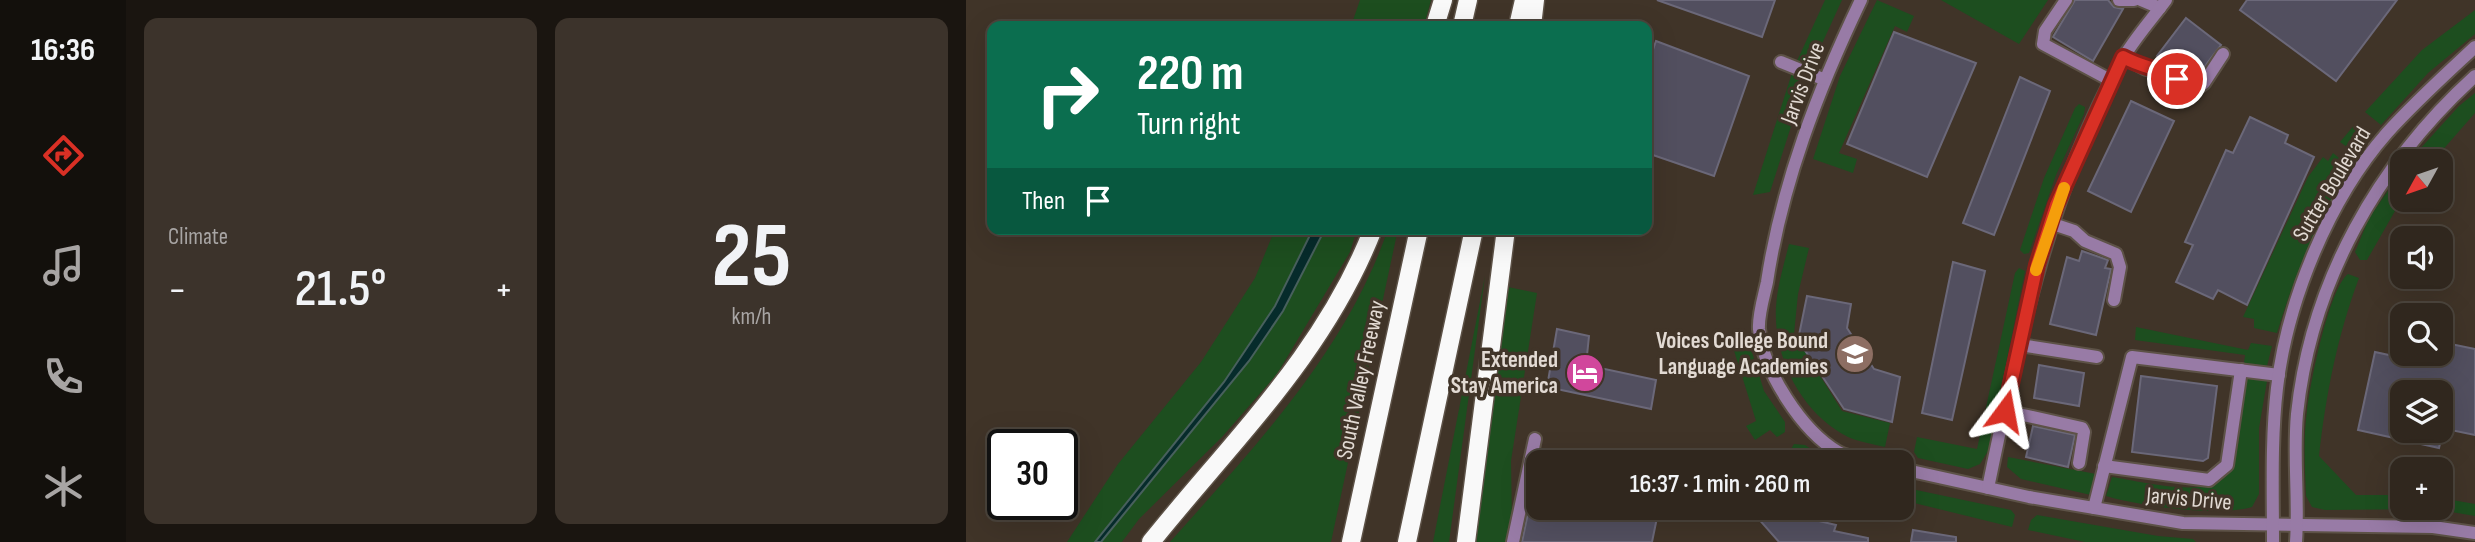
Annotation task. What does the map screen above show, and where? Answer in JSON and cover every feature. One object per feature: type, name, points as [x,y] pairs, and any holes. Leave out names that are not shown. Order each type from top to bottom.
[{"type":"highway","points":[[1437,21],[1443,0]]},
{"type":"highway","points":[[1463,21],[1468,0]]},
{"type":"highway","points":[[1519,21],[1524,0]]},
{"type":"highway","points":[[1533,21],[1535,0]]},
{"type":"highway","points":[[1151,542],[1298,366],[1337,305],[1370,235]]},
{"type":"highway","name":"South Valley Freeway","points":[[1351,542],[1418,235]]},
{"type":"highway","points":[[1407,542],[1473,235]]},
{"type":"highway","points":[[1466,542],[1505,235]]},
{"type":"street","name":"Jarvis Drive","points":[[1835,450],[1806,426],[1774,376],[1759,329],[1775,231],[1823,79],[1861,0]]},
{"type":"street","points":[[2066,0],[2045,31],[2043,44],[2112,81]]},
{"type":"street","points":[[2119,0],[2134,0]]},
{"type":"street","points":[[1988,488],[2037,265],[2050,223],[2123,57],[2163,4],[2141,0]]},
{"type":"street","name":"Sutter Boulevard","points":[[2273,542],[2274,432],[2279,375],[2301,284],[2337,209],[2385,135],[2475,47]]},
{"type":"street","points":[[2123,57],[2146,69],[2164,71],[2196,89],[2204,83],[2224,54]]},
{"type":"street","points":[[1781,62],[1823,79]]},
{"type":"street","name":"Sutter Boulevard","points":[[2296,542],[2297,418],[2302,373],[2313,330],[2339,260],[2371,197],[2406,147],[2475,76]]},
{"type":"street","points":[[2050,223],[2074,231],[2085,241],[2116,254],[2120,267],[2114,300]]},
{"type":"street","points":[[2020,345],[2096,357]]},
{"type":"street","points":[[2094,508],[2132,357],[2279,375]]},
{"type":"street","points":[[2104,466],[2209,480],[2216,477],[2227,465],[2241,370]]},
{"type":"street","points":[[2005,411],[2082,428],[2084,432],[2079,463]]},
{"type":"street","points":[[1513,542],[1535,439]]},
{"type":"street","name":"Jarvis Drive","points":[[1914,472],[1988,488],[2183,523],[2433,527],[2475,533]]},
{"type":"green space","points":[[1360,0],[1431,0],[1425,21],[1353,21]]},
{"type":"green space","points":[[1825,0],[1842,0],[1815,59],[1806,63],[1797,61]]},
{"type":"green space","points":[[1877,0],[1914,16],[1907,32],[1895,26],[1839,153],[1857,159],[1853,173],[1813,159],[1840,76]]},
{"type":"green space","points":[[1941,0],[2048,0],[2019,44]]},
{"type":"green space","points":[[2475,10],[2475,34],[2428,73],[2381,125],[2365,112],[2422,50]]},
{"type":"green space","points":[[1792,73],[1802,78],[1804,86],[1770,192],[1753,195]]},
{"type":"green space","points":[[2475,93],[2475,113],[2444,149],[2420,149],[2459,106]]},
{"type":"green space","points":[[2079,104],[2085,107],[2084,114],[2056,175],[2029,253],[2024,254],[2020,250],[2044,178]]},
{"type":"green space","points":[[2356,123],[2371,137],[2358,155],[2340,142]]},
{"type":"green space","points":[[2333,153],[2351,168],[2327,208],[2308,248],[2277,333],[2254,328],[2254,319],[2243,317],[2308,177],[2323,157],[2328,161]]},
{"type":"green space","points":[[2390,188],[2390,212],[2394,212],[2367,260],[2360,260],[2355,252],[2369,218]]},
{"type":"green space","points":[[1273,235],[1355,235],[1350,252],[1277,374],[1222,437],[1139,519],[1122,542],[1067,542],[1118,464],[1201,362],[1255,278]]},
{"type":"green space","points":[[1386,235],[1397,235],[1331,542],[1170,542],[1295,396],[1348,316]]},
{"type":"green space","points":[[1789,244],[1809,248],[1798,294],[1794,334],[1842,411],[1890,423],[1885,447],[1852,439],[1832,427],[1804,399],[1785,364],[1776,326],[1776,307]]},
{"type":"green space","points":[[2019,268],[2025,271],[1988,451],[1980,464],[1968,469],[1918,458],[1914,452],[1917,437],[1977,449],[2015,273]]},
{"type":"green space","points":[[2348,274],[2359,278],[2333,366],[2319,456],[2356,495],[2390,495],[2390,509],[2325,510],[2312,507],[2306,496],[2305,432],[2312,380],[2327,316],[2341,283]]},
{"type":"green space","points":[[1485,276],[1449,542],[1433,542]]},
{"type":"green space","points":[[1508,287],[1537,293],[1511,461],[1512,525],[1509,542],[1472,542]]},
{"type":"green space","points":[[2136,327],[2248,350],[2251,343],[2272,346],[2267,366],[2244,363],[2245,355],[2135,340]]},
{"type":"green space","points":[[1748,339],[1764,391],[1785,422],[1785,432],[1777,437],[1770,430],[1755,440],[1746,426],[1756,421],[1731,341]]},
{"type":"green space","points":[[2250,377],[2267,381],[2259,428],[2259,494],[2252,507],[2200,511],[2106,496],[2112,477],[2156,485],[2190,487],[2218,482],[2228,474],[2236,456],[2244,383]]},
{"type":"green space","points":[[1794,444],[1805,445],[1812,450],[1790,450]]},
{"type":"green space","points":[[2008,457],[2096,474],[2091,495],[2021,479],[2007,467]]},
{"type":"green space","points":[[1914,490],[2011,510],[2015,515],[2012,527],[1914,503]]},
{"type":"green space","points":[[2453,500],[2475,504],[2475,516],[2453,512]]},
{"type":"green space","points":[[2037,515],[2158,536],[2193,539],[2196,542],[2085,542],[2028,530],[2031,520]]},
{"type":"water","points":[[1310,235],[1322,235],[1283,311],[1249,361],[1101,542],[1095,542],[1224,382],[1275,306]]},
{"type":"building","points":[[1657,0],[1775,0],[1762,37]]},
{"type":"building","points":[[2075,0],[2108,0],[2114,7],[2123,9],[2093,61],[2053,37]]},
{"type":"building","points":[[2247,0],[2397,0],[2336,81],[2240,10]]},
{"type":"building","points":[[2186,18],[2221,45],[2195,79],[2157,56]]},
{"type":"building","points":[[1894,32],[1976,63],[1927,177],[1847,144]]},
{"type":"building","points":[[1656,41],[1749,76],[1714,176],[1652,155],[1652,53]]},
{"type":"building","points":[[2020,77],[2050,91],[1994,235],[1963,223]]},
{"type":"building","points":[[2131,101],[2174,121],[2131,212],[2088,191]]},
{"type":"building","points":[[2250,117],[2288,135],[2285,143],[2314,157],[2247,305],[2218,290],[2213,299],[2176,282],[2193,245],[2185,242],[2226,150],[2233,153]]},
{"type":"building","points":[[2082,251],[2108,260],[2105,268],[2111,269],[2096,335],[2050,324],[2067,257],[2079,261]]},
{"type":"building","points":[[1953,262],[1985,271],[1952,420],[1922,413]]},
{"type":"building","points":[[1807,296],[1851,304],[1847,328],[1874,369],[1900,377],[1892,422],[1844,409],[1798,340]]},
{"type":"building","name":"Extended Stay America","points":[[1557,329],[1589,336],[1586,365],[1656,380],[1651,409],[1547,387]]},
{"type":"building","points":[[2453,344],[2475,349],[2475,435],[2453,430],[2453,380],[2390,380],[2390,437],[2358,430],[2375,352],[2390,355],[2390,366],[2453,366]]},
{"type":"building","points":[[2039,365],[2084,373],[2079,406],[2034,398]]},
{"type":"building","points":[[2141,376],[2217,386],[2208,458],[2203,461],[2132,452]]},
{"type":"building","points":[[2033,426],[2075,435],[2068,467],[2026,457]]},
{"type":"building","points":[[2416,443],[2440,443],[2439,448]]},
{"type":"building","points":[[1527,520],[1657,520],[1652,542],[1522,542]]},
{"type":"building","points":[[1760,520],[1815,520],[1836,525],[1834,531],[1868,538],[1868,542],[1779,542]]},
{"type":"building","points":[[1913,530],[1956,537],[1956,542],[1911,542]]},
{"type":"slow traffic","points":[[2036,270],[2064,188]]},
{"type":"place","name":"Voices College Bound Language Academies","points":[[1855,354]]},
{"type":"place","name":"Extended Stay America","points":[[1585,373]]},
{"type":"route","points":[[2005,411],[2037,265],[2056,205],[2123,57],[2146,69],[2164,71],[2177,79]]}]
